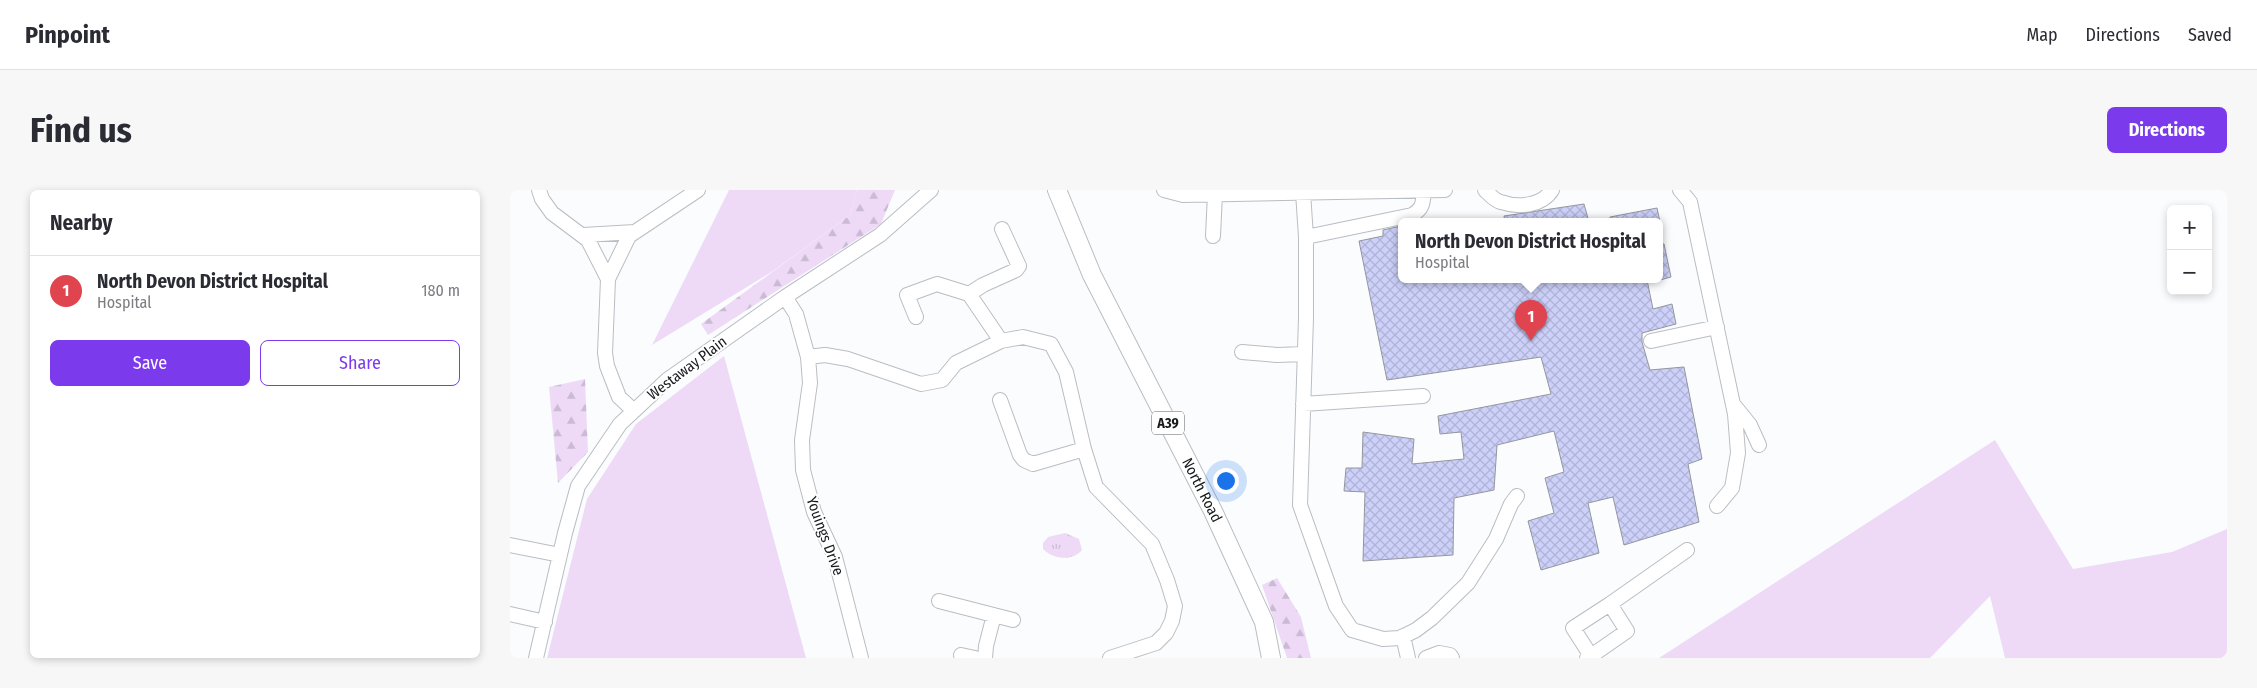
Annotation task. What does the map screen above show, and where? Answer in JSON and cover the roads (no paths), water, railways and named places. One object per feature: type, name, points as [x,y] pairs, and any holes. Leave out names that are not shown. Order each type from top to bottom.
[{"type":"main road","name":"North Road","points":[[1057,190],[1092,275],[1213,511],[1264,622],[1271,658]]},
{"type":"street","points":[[539,190],[542,199],[552,213],[566,225],[583,235],[596,252],[608,279]]},
{"type":"street","points":[[634,411],[619,397],[607,366],[605,353],[608,279],[629,236],[698,190]]},
{"type":"street","name":"Westaway Plain","points":[[536,658],[578,486],[620,424],[667,380],[785,297],[880,235],[931,190]]},
{"type":"street","points":[[1164,190],[1183,195],[1445,190]]},
{"type":"street","points":[[1306,237],[1412,215],[1419,211],[1423,205],[1424,190]]},
{"type":"street","points":[[1485,190],[1499,202],[1518,205],[1534,203],[1548,196],[1552,190]]},
{"type":"street","points":[[1680,190],[1690,202],[1733,404],[1738,453],[1732,488],[1717,506]]},
{"type":"street","points":[[1303,192],[1306,237],[1305,354],[1300,506],[1336,606],[1353,631],[1383,640],[1399,637],[1416,630],[1432,618],[1466,585],[1496,539],[1511,504],[1517,496]]},
{"type":"street","points":[[1213,236],[1215,194]]},
{"type":"street","points":[[969,294],[982,285],[1016,270],[1019,266],[1002,229]]},
{"type":"street","points":[[583,235],[635,232]]},
{"type":"street","points":[[916,317],[907,295],[937,284],[969,294],[1001,341]]},
{"type":"street","name":"Youings Drive","points":[[785,297],[796,314],[808,357],[810,382],[802,440],[803,470],[814,512],[835,557],[861,658]]},
{"type":"street","points":[[1651,341],[1717,327]]},
{"type":"street","points":[[808,357],[826,355],[848,359],[921,384],[942,380],[956,363],[1001,341],[1023,337],[1051,344],[1066,372],[1084,449],[1096,487],[1152,544],[1175,606],[1172,621],[1166,633],[1156,643],[1110,658]]},
{"type":"street","points":[[1242,352],[1278,355],[1305,354]]},
{"type":"street","points":[[1303,404],[1424,396]]},
{"type":"street","points":[[1000,400],[1020,455],[1024,460],[1033,464],[1084,449]]},
{"type":"street","points":[[1733,404],[1750,425],[1759,445]]},
{"type":"street","points":[[510,545],[560,555]]},
{"type":"street","points":[[1610,604],[1627,631],[1589,657],[1573,628],[1687,550]]},
{"type":"street","points":[[939,601],[1013,620]]},
{"type":"street","points":[[510,614],[545,622]]},
{"type":"street","points":[[985,658],[994,615]]},
{"type":"street","points":[[1399,637],[1402,658]]},
{"type":"street","points":[[1399,637],[1408,658]]},
{"type":"street","points":[[1426,658],[1439,653],[1450,655],[1452,658]]},
{"type":"place","name":"North Devon District Hospital","points":[[1531,341]]}]
